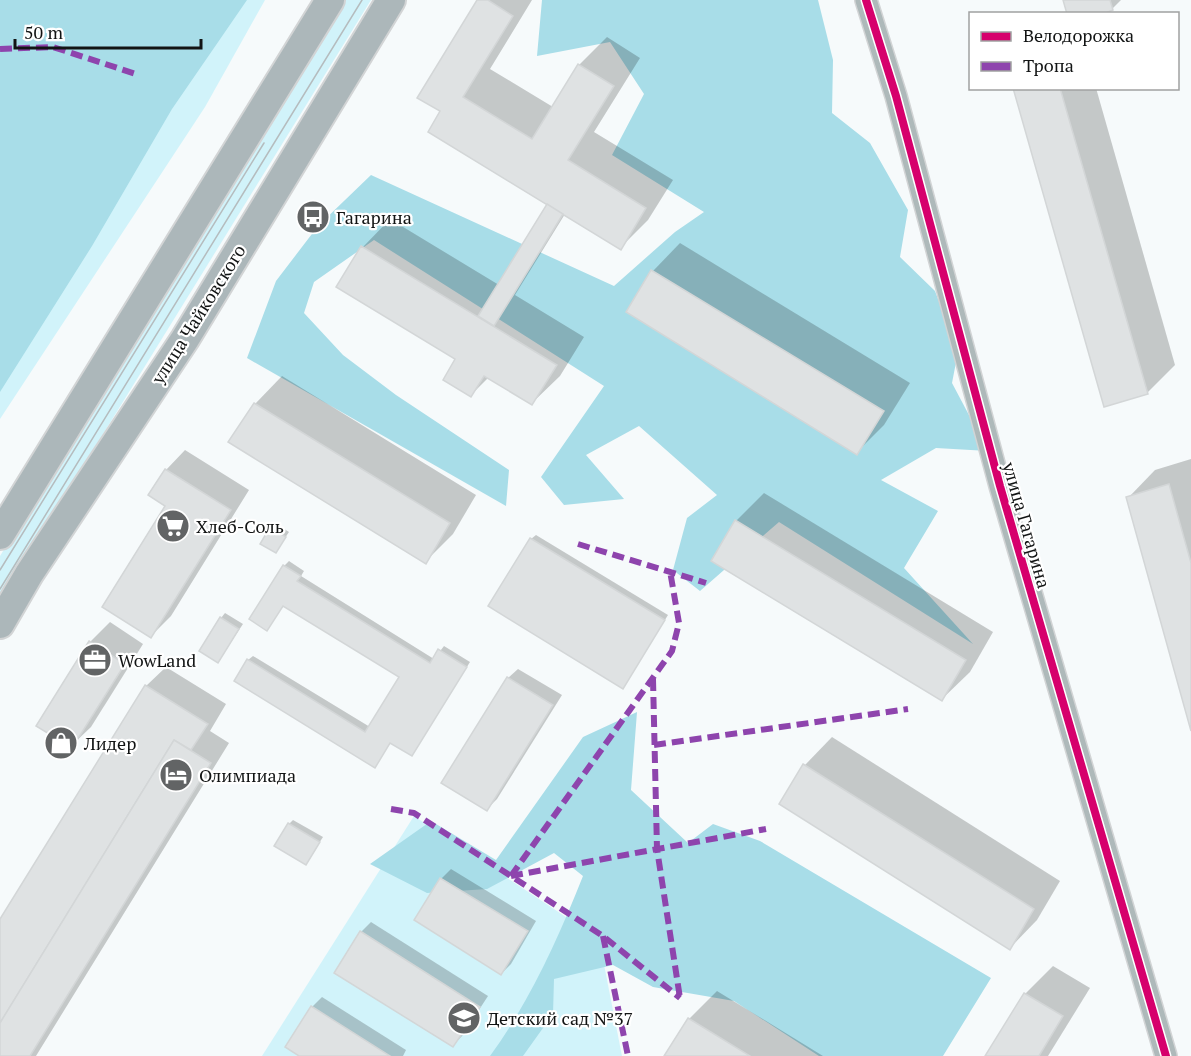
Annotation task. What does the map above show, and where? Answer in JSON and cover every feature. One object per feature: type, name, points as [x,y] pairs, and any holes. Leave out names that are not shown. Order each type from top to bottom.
[{"type":"main road","points":[[0,535],[330,0]]},
{"type":"main road","name":"улица Чайковского","points":[[0,624],[29,574],[185,339],[391,0]]},
{"type":"street","name":"улица Гагарина","points":[[866,0],[896,96],[1055,682],[1110,857],[1166,1056]]},
{"type":"shaded area","points":[[0,0],[265,0],[205,107],[0,419]]},
{"type":"shaded area","points":[[0,0],[247,0],[172,109],[92,246],[0,392]]},
{"type":"shaded area","points":[[343,0],[371,0],[0,601],[0,556]]},
{"type":"shaded area","points":[[542,0],[818,0],[833,60],[832,113],[870,143],[908,210],[900,257],[935,291],[958,352],[952,383],[988,451],[936,448],[881,480],[938,511],[904,568],[973,644],[779,522],[700,591],[673,570],[687,518],[717,495],[639,426],[586,455],[624,499],[564,505],[541,477],[604,386],[374,240],[314,282],[304,313],[343,355],[396,395],[509,470],[506,506],[247,358],[276,281],[318,226],[371,175],[614,286],[675,232],[704,212],[612,155],[644,94],[610,42],[537,56]]},
{"type":"shaded area","points":[[637,712],[631,790],[688,843],[713,824],[760,841],[991,978],[943,1056],[819,1056],[734,1001],[653,987],[613,965],[554,979],[553,1014],[523,1056],[490,1056],[518,1014],[542,969],[583,876],[554,853],[487,889],[427,893],[370,864],[431,821],[496,860],[583,737]]},
{"type":"shaded area","points":[[414,816],[599,939],[622,1056],[262,1056]]},
{"type":"building","points":[[477,0],[488,0],[513,16],[463,97],[532,139],[578,64],[614,86],[568,160],[646,208],[621,250],[428,132],[440,111],[417,98]]},
{"type":"building","points":[[1063,0],[1110,0],[1113,10],[1108,12],[1066,12]]},
{"type":"building","points":[[1014,90],[1061,90],[1148,394],[1104,407]]},
{"type":"building","points":[[547,204],[563,214],[494,326],[478,316]]},
{"type":"building","points":[[361,246],[557,365],[532,405],[484,376],[471,397],[443,380],[455,359],[336,287]]},
{"type":"building","points":[[651,270],[884,411],[857,455],[626,312]]},
{"type":"building","points":[[254,403],[450,523],[426,564],[228,442]]},
{"type":"building","points":[[165,469],[231,510],[151,638],[102,607],[165,506],[148,495]]},
{"type":"building","points":[[1169,484],[1191,563],[1191,731],[1126,497]]},
{"type":"building","points":[[735,520],[966,660],[942,701],[711,561]]},
{"type":"building","points":[[270,527],[286,537],[276,553],[260,544]]},
{"type":"building","points":[[530,538],[665,620],[623,689],[488,606]]},
{"type":"building","points":[[283,565],[301,576],[297,581],[430,663],[438,649],[467,667],[412,756],[390,743],[375,768],[234,681],[247,659],[365,732],[399,677],[283,606],[267,631],[249,619]]},
{"type":"building","points":[[220,617],[239,629],[218,663],[199,651]]},
{"type":"building","points":[[89,641],[125,664],[72,748],[36,726]]},
{"type":"building","points":[[507,677],[553,705],[487,811],[441,783]]},
{"type":"building","points":[[145,685],[208,724],[191,750],[174,740],[0,1023],[0,919]]},
{"type":"building","points":[[174,740],[211,763],[30,1056],[0,1056],[0,1023]]},
{"type":"building","points":[[803,764],[1034,909],[1010,950],[779,804]]},
{"type":"building","points":[[288,823],[320,842],[306,865],[274,846]]},
{"type":"building","points":[[440,878],[528,931],[501,975],[414,920]]},
{"type":"building","points":[[360,931],[480,1007],[453,1047],[334,973]]},
{"type":"building","points":[[1024,993],[1063,1016],[1039,1056],[985,1056]]},
{"type":"building","points":[[311,1006],[390,1056],[299,1056],[285,1047]]},
{"type":"building","points":[[688,1018],[750,1056],[664,1056]]},
{"type":"tram line","points":[[0,589],[362,0]]},
{"type":"tram line","points":[[0,570],[264,143]]},
{"type":"marked path","points":[[0,49],[53,47],[136,74]]},
{"type":"marked path","points":[[578,544],[706,583]]},
{"type":"marked path","points":[[511,876],[672,651],[679,623],[670,571]]},
{"type":"marked path","points":[[653,679],[657,849],[680,998]]},
{"type":"marked path","points":[[654,745],[908,709]]},
{"type":"marked path","points":[[391,809],[414,813],[603,936],[680,998]]},
{"type":"marked path","points":[[511,876],[766,829]]},
{"type":"marked path","points":[[603,936],[628,1056]]},
{"type":"cycle path","points":[[866,0],[896,96],[1000,486],[1166,1056]]},
{"type":"place","name":"Гагарина","points":[[313,217]]},
{"type":"place","name":"Хлеб-Соль","points":[[173,526]]},
{"type":"place","name":"WowLand","points":[[95,660]]},
{"type":"place","name":"Лидер","points":[[61,743]]},
{"type":"place","name":"Олимпиада","points":[[176,775]]},
{"type":"place","name":"Детский сад №37","points":[[464,1018]]}]
